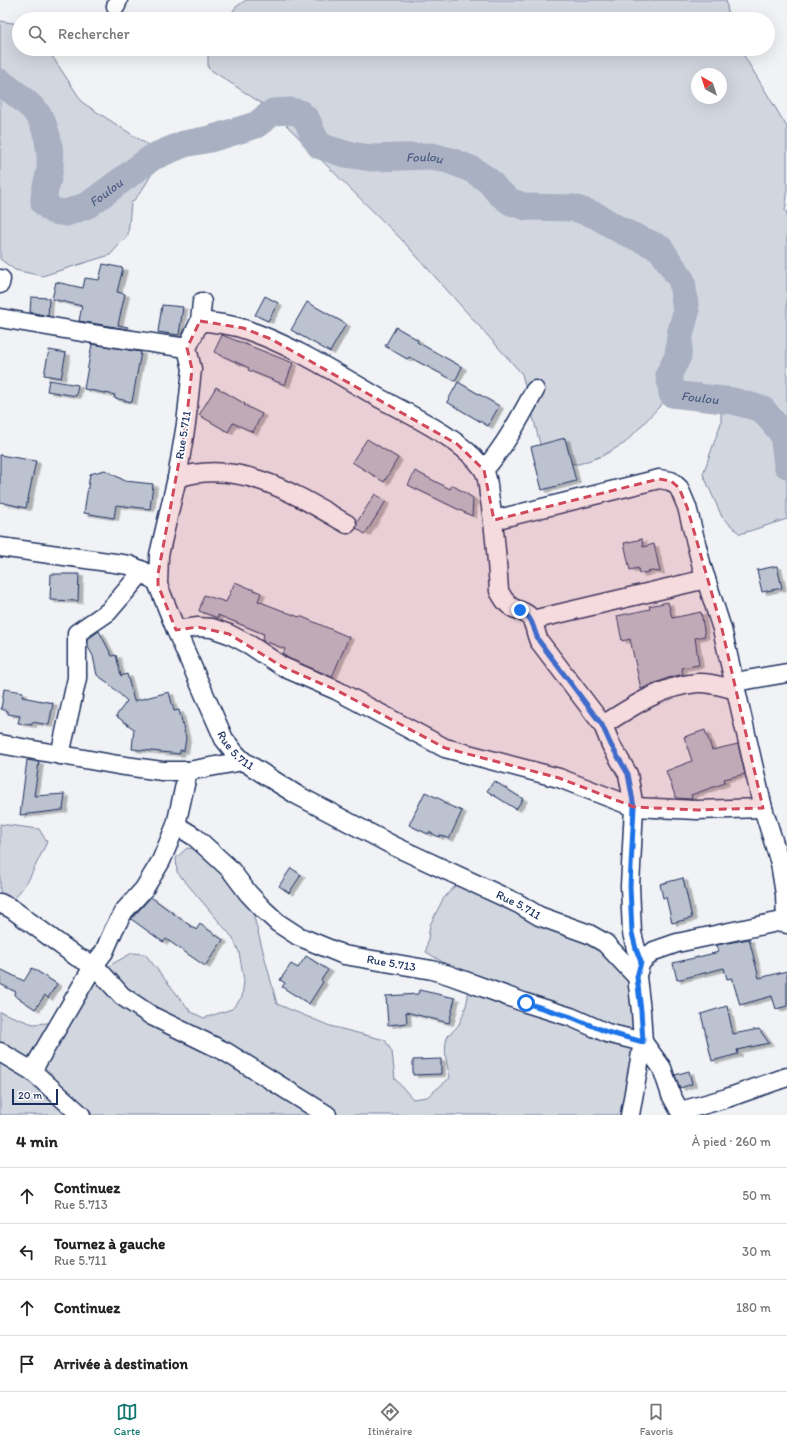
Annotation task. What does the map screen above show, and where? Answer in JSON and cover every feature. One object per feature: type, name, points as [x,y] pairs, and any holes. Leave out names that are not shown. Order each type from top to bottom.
[{"type":"street","points":[[0,318],[103,336],[187,348],[200,321],[202,302]]},
{"type":"street","points":[[200,321],[243,328],[272,339],[303,355],[431,427],[457,444],[476,460],[484,470],[488,480],[494,520],[498,592],[504,601],[528,615],[532,620],[539,641],[602,725],[611,745],[628,774],[634,807],[630,886],[632,933],[639,969],[643,1042],[630,1115]]},
{"type":"street","name":"Rue 5.711","points":[[187,348],[192,369],[186,424],[177,478],[159,555],[158,584],[176,630],[224,739],[243,761],[297,795],[394,846],[519,904],[539,916],[589,934],[605,943],[639,969]]},
{"type":"street","points":[[484,470],[494,459],[511,434],[535,390]]},
{"type":"street","points":[[177,478],[192,473],[207,472],[225,472],[245,475],[271,484],[292,494],[347,524]]},
{"type":"street","points":[[494,520],[659,479],[671,480],[679,488],[687,507],[706,579],[722,629],[763,808],[780,863],[785,894],[787,922],[677,943],[654,951],[639,969]]},
{"type":"street","points":[[0,547],[129,565],[143,571],[158,584]]},
{"type":"street","points":[[60,755],[77,678],[77,633],[108,612],[143,571]]},
{"type":"street","points":[[532,620],[706,579]]},
{"type":"street","points":[[176,630],[198,627],[212,628],[229,634],[250,645],[283,667],[336,690],[445,748],[559,778],[634,807],[697,810],[763,808]]},
{"type":"street","points":[[602,725],[639,702],[675,687],[698,683],[736,686],[787,673]]},
{"type":"street","points":[[0,744],[118,765],[162,771],[188,771],[243,761]]},
{"type":"street","points":[[32,1071],[94,965],[104,952],[124,911],[144,889],[161,861],[176,825],[188,771]]},
{"type":"street","name":"Rue 5.713","points":[[176,825],[195,837],[206,847],[230,869],[248,894],[263,909],[278,923],[298,936],[344,955],[432,970],[449,975],[526,1003],[571,1017],[607,1032],[643,1042]]},
{"type":"street","points":[[0,903],[12,909],[77,957],[94,965],[122,996],[152,1016],[226,1052],[327,1115]]},
{"type":"street","points":[[643,1042],[662,1068],[671,1095],[682,1113],[787,1077]]},
{"type":"street","points":[[0,1052],[32,1071],[81,1115]]},
{"type":"highlighted area","points":[[200,321],[243,328],[271,339],[457,444],[484,470],[494,520],[659,479],[671,481],[679,488],[687,507],[722,629],[763,808],[697,810],[634,807],[559,778],[445,748],[336,690],[283,667],[229,634],[198,627],[176,630],[158,585],[158,574],[186,424],[192,369],[187,348]]},
{"type":"shaded area","points":[[246,0],[726,0],[728,12],[232,12],[236,7]]},
{"type":"shaded area","points":[[0,21],[12,23],[12,56],[52,56],[83,103],[173,161],[157,165],[142,190],[131,203],[128,235],[110,255],[42,276],[15,270],[0,259]]},
{"type":"shaded area","points":[[208,56],[744,56],[787,127],[787,196],[785,211],[787,212],[787,519],[740,534],[722,517],[703,474],[721,423],[721,399],[701,384],[677,388],[625,443],[602,456],[579,464],[555,463],[540,444],[522,374],[403,241],[270,109],[208,68]]},
{"type":"shaded area","points":[[0,824],[39,829],[47,842],[29,879],[5,912],[0,916]]},
{"type":"shaded area","points":[[187,848],[201,850],[250,902],[277,1004],[330,1026],[385,1040],[392,1052],[395,1079],[413,1099],[427,1097],[450,1078],[445,1048],[447,1038],[459,1024],[468,996],[468,987],[458,972],[426,952],[430,925],[443,899],[458,883],[598,941],[629,980],[635,1032],[629,1083],[621,1115],[0,1115],[0,1012],[33,1024],[48,1023],[62,1017],[96,973],[132,953],[145,954],[191,1012],[204,1018],[232,1009],[242,997],[244,981],[239,952],[233,938],[177,872],[176,858]]},
{"type":"building","points":[[103,264],[123,268],[117,292],[125,294],[118,325],[128,327],[127,329],[79,321],[82,306],[52,299],[56,282],[83,288],[85,278],[99,280]]},
{"type":"building","points":[[265,296],[278,303],[268,321],[255,315]]},
{"type":"building","points":[[31,297],[49,298],[48,316],[30,312]]},
{"type":"building","points":[[307,302],[346,324],[330,352],[291,330]]},
{"type":"building","points":[[162,305],[183,307],[179,335],[158,332]]},
{"type":"building","points":[[396,327],[418,340],[417,342],[462,367],[455,381],[409,357],[407,359],[385,346]]},
{"type":"building","points":[[222,335],[293,363],[285,385],[248,370],[249,368],[214,352]]},
{"type":"building","points":[[92,344],[141,352],[132,402],[114,398],[115,395],[84,389]]},
{"type":"building","points":[[49,350],[66,353],[61,378],[44,375]]},
{"type":"building","points":[[49,380],[78,385],[76,396],[47,391]]},
{"type":"building","points":[[458,382],[499,406],[488,426],[447,402]]},
{"type":"building","points":[[216,387],[245,404],[244,405],[262,414],[253,432],[233,423],[228,432],[199,415]]},
{"type":"building","points":[[565,438],[576,481],[542,490],[531,447]]},
{"type":"building","points":[[367,439],[398,458],[384,482],[352,462]]},
{"type":"building","points":[[0,455],[36,461],[26,508],[0,502]]},
{"type":"building","points":[[105,470],[125,481],[153,484],[150,509],[116,505],[114,518],[84,513],[90,474]]},
{"type":"building","points":[[415,471],[450,489],[452,485],[473,498],[472,516],[408,485]]},
{"type":"building","points":[[375,494],[386,501],[365,534],[356,528],[357,522]]},
{"type":"building","points":[[642,539],[643,547],[654,544],[660,572],[652,571],[639,574],[638,568],[630,570],[624,543]]},
{"type":"building","points":[[777,566],[782,588],[762,592],[757,570]]},
{"type":"building","points":[[51,574],[79,574],[78,601],[50,600]]},
{"type":"building","points":[[235,582],[261,593],[258,601],[299,617],[300,616],[349,637],[332,677],[288,658],[283,654],[285,649],[262,640],[264,634],[218,615],[218,618],[199,611],[204,595],[226,602]]},
{"type":"building","points":[[668,602],[672,618],[701,612],[705,636],[695,638],[699,665],[681,668],[683,674],[668,678],[641,689],[630,639],[622,641],[617,616],[650,609],[649,606]]},
{"type":"building","points":[[99,631],[112,656],[116,655],[121,676],[127,674],[134,701],[169,692],[174,711],[179,710],[186,738],[184,751],[180,750],[180,754],[132,749],[134,729],[116,716],[127,701],[107,682],[97,675],[93,656],[88,647],[88,639]]},
{"type":"building","points":[[4,689],[23,692],[22,697],[53,703],[49,725],[32,722],[32,725],[18,723],[20,716],[8,714],[8,711],[1,709]]},
{"type":"building","points":[[705,730],[712,750],[738,744],[745,774],[724,779],[725,783],[691,795],[692,799],[676,798],[666,771],[692,761],[684,737]]},
{"type":"building","points":[[27,760],[39,762],[34,796],[65,794],[63,810],[20,815]]},
{"type":"building","points":[[494,781],[523,799],[516,809],[487,791]]},
{"type":"building","points":[[425,792],[444,801],[443,803],[462,811],[449,839],[440,835],[439,837],[429,832],[428,834],[409,825]]},
{"type":"building","points":[[291,868],[301,875],[289,893],[279,886]]},
{"type":"building","points":[[683,878],[692,918],[672,923],[666,897],[663,898],[660,884]]},
{"type":"building","points":[[151,897],[196,930],[200,924],[223,940],[205,966],[166,939],[163,942],[131,919]]},
{"type":"building","points":[[749,939],[759,978],[787,971],[787,1006],[776,1009],[772,996],[740,1005],[732,978],[727,979],[724,968],[677,980],[673,963],[719,952],[717,945]]},
{"type":"building","points":[[306,956],[328,970],[321,980],[323,982],[309,1004],[282,987],[285,983],[280,980],[291,964],[298,968]]},
{"type":"building","points":[[32,968],[57,984],[48,998],[45,995],[35,1009],[14,995],[16,992],[0,984],[0,969],[24,981]]},
{"type":"building","points":[[419,990],[455,998],[449,1023],[406,1012],[407,1023],[388,1025],[386,996],[418,994]]},
{"type":"building","points":[[727,1006],[733,1034],[759,1029],[769,1043],[737,1050],[738,1054],[712,1061],[701,1014]]},
{"type":"building","points":[[441,1059],[441,1074],[413,1075],[413,1060]]},
{"type":"building","points":[[689,1071],[692,1084],[680,1088],[675,1075]]},
{"type":"waterway","name":"Foulou","points":[[0,82],[19,96],[36,112],[40,117],[46,131],[50,160],[44,193],[44,203],[53,211],[66,213],[88,205],[153,157],[184,144],[210,139],[256,125],[273,112],[290,111],[300,113],[307,120],[314,137],[320,146],[345,154],[371,158],[432,156],[451,161],[473,170],[489,181],[498,192],[511,202],[527,207],[574,208],[595,215],[620,230],[660,248],[682,281],[686,312],[680,335],[678,356],[669,374],[672,394],[733,401],[762,409],[783,434],[787,465]]},
{"type":"route","points":[[520,610],[528,615],[532,620],[539,641],[602,725],[611,745],[628,774],[634,807],[632,821],[633,839],[630,886],[632,933],[641,962],[637,977],[643,1042],[607,1032],[571,1017],[526,1003]]}]
